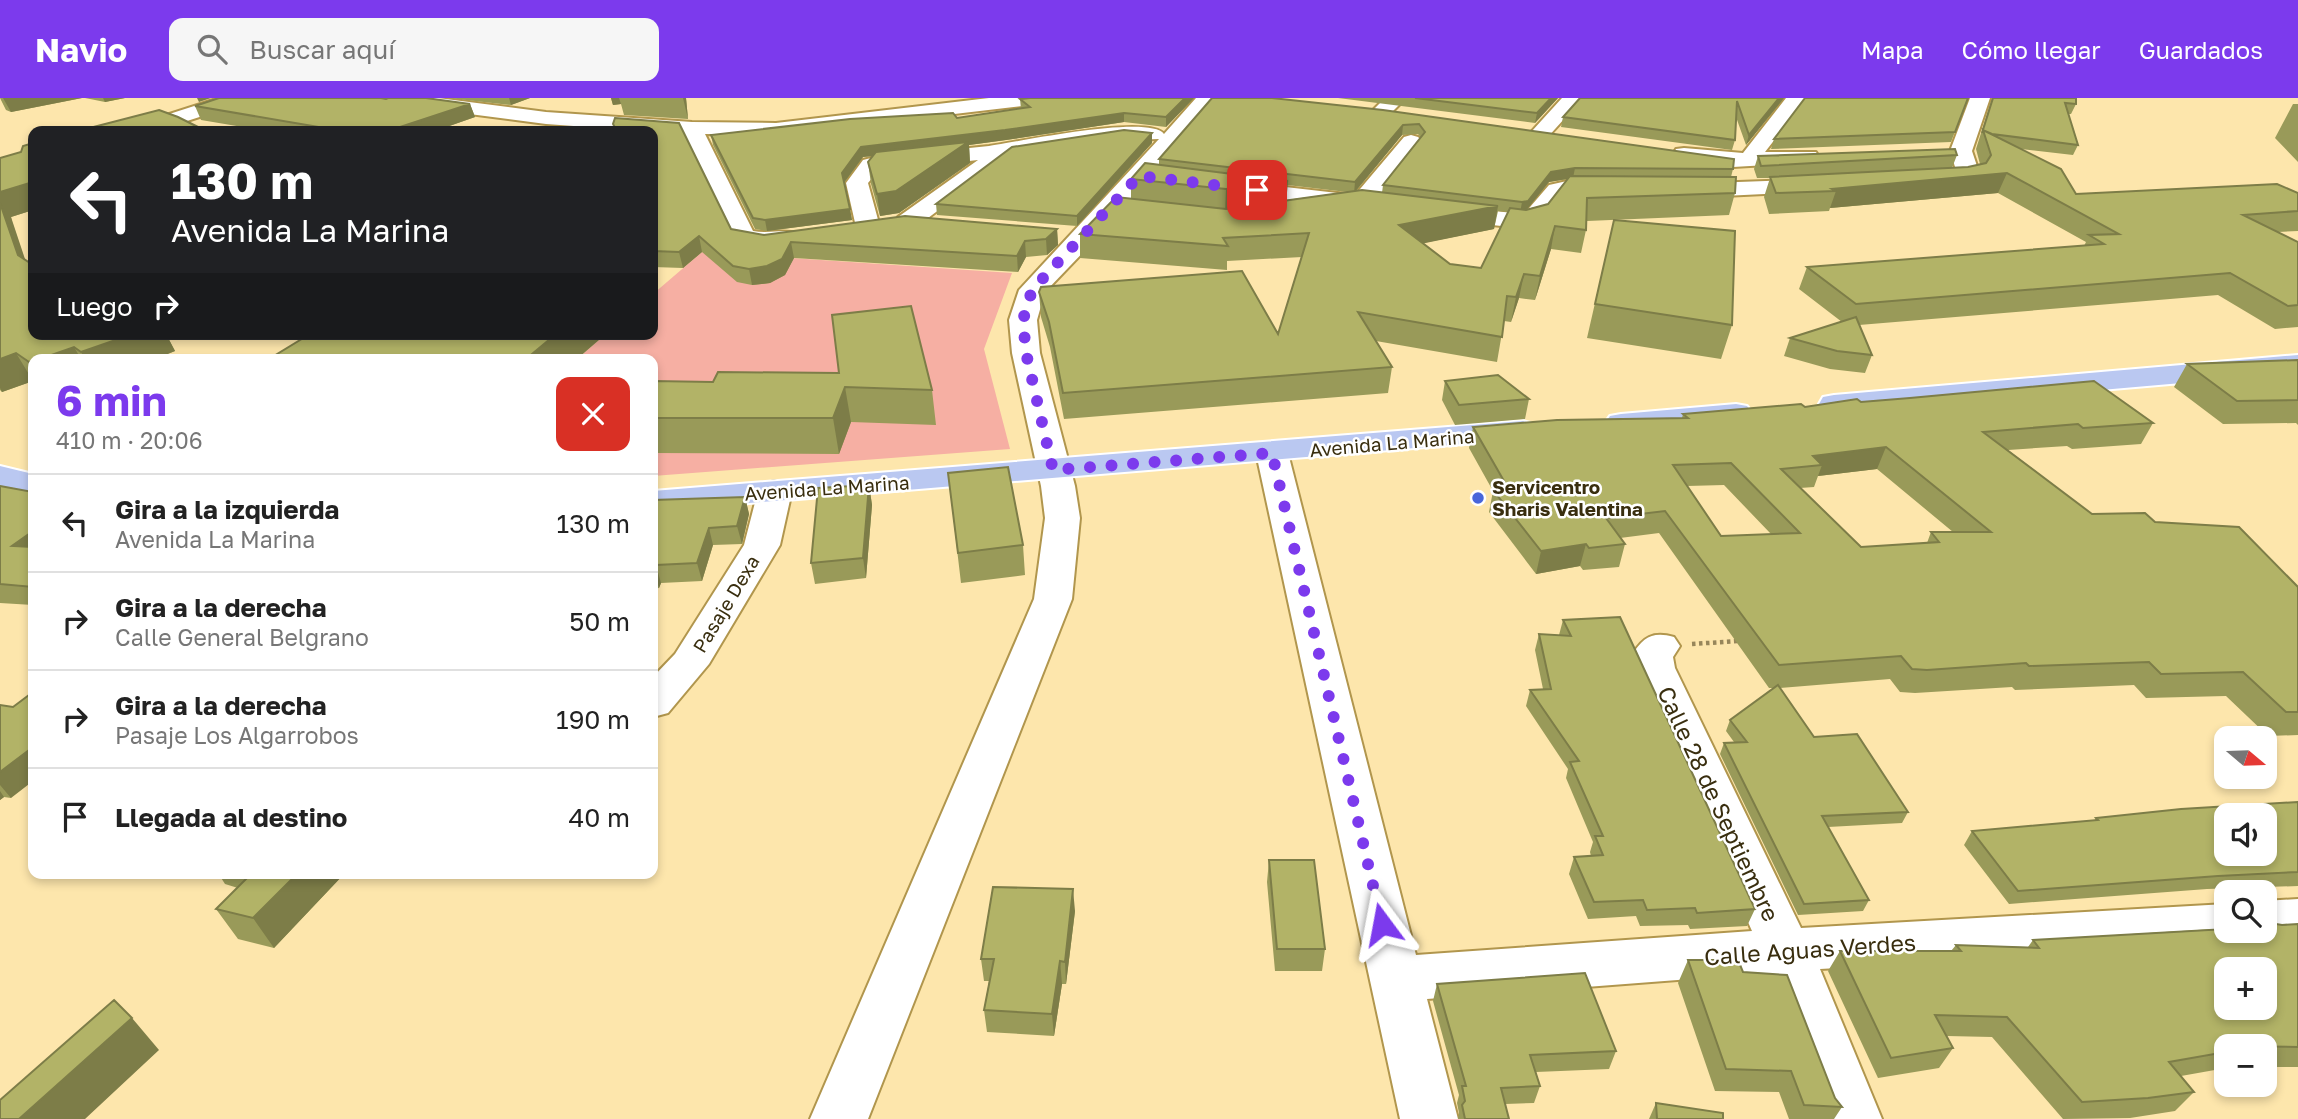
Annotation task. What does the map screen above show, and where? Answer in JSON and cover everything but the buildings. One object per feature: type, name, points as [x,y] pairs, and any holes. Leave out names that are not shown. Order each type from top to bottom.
[{"type":"main road","points":[[1591,425],[2298,364]]},
{"type":"main road","name":"Avenida La Marina","points":[[658,501],[1549,429]]},
{"type":"main road","points":[[0,476],[28,483]]},
{"type":"street","points":[[152,126],[239,98]]},
{"type":"street","points":[[392,98],[547,125],[595,126]]},
{"type":"street","points":[[658,127],[776,130],[1039,98]]},
{"type":"street","points":[[839,1119],[1053,599],[1063,542],[1060,486],[1053,470],[1026,353],[1023,320],[1032,290],[1108,209],[1152,178],[1173,136],[1207,98]]},
{"type":"street","points":[[1539,135],[1573,98]]},
{"type":"street","points":[[1742,160],[1797,98]]},
{"type":"street","points":[[1907,180],[1969,175],[1961,151],[1980,98]]},
{"type":"street","points":[[1356,108],[1389,105],[1408,115]]},
{"type":"street","points":[[692,128],[744,237],[767,240],[817,234]]},
{"type":"street","points":[[868,227],[858,183],[871,166],[1125,131],[1173,136]]},
{"type":"street","points":[[1513,131],[1565,138]]},
{"type":"street","points":[[1283,215],[1361,203],[1411,141]]},
{"type":"street","points":[[907,222],[1006,149]]},
{"type":"street","points":[[1935,152],[1961,151]]},
{"type":"street","points":[[1669,152],[1742,160],[1829,156]]},
{"type":"street","points":[[1742,160],[1762,189]]},
{"type":"street","points":[[1658,191],[1841,185]]},
{"type":"street","points":[[1216,186],[1388,206]]},
{"type":"street","points":[[1414,209],[1530,222],[1557,190],[1576,186],[1631,190]]},
{"type":"street","points":[[1108,209],[1134,212]]},
{"type":"street","points":[[842,231],[907,222],[948,226]]},
{"type":"street","points":[[1057,235],[1084,237]]},
{"type":"street","points":[[1272,453],[1429,1119]]},
{"type":"street","name":"Pasaje Dexa","points":[[658,698],[689,664],[762,545],[775,491]]},
{"type":"street","name":"Calle 28 de Septiembre","points":[[1660,646],[1652,655],[1655,668],[1786,950],[1853,1119]]},
{"type":"street","points":[[2277,921],[2298,920]]},
{"type":"street","name":"Calle Aguas Verdes","points":[[1394,979],[1786,950],[2214,926]]},
{"type":"path","points":[[1660,646],[1752,640]]},
{"type":"shaded area","points":[[702,252],[1012,273],[984,349],[1010,449],[658,476],[658,354],[583,354],[599,340],[658,340],[658,290]]},
{"type":"place","name":"Servicentro Sharis Valentina","points":[[1478,498]]},
{"type":"route","points":[[1257,190],[1139,176],[1032,290],[1023,320],[1026,353],[1053,470],[1272,453],[1382,924]]}]
